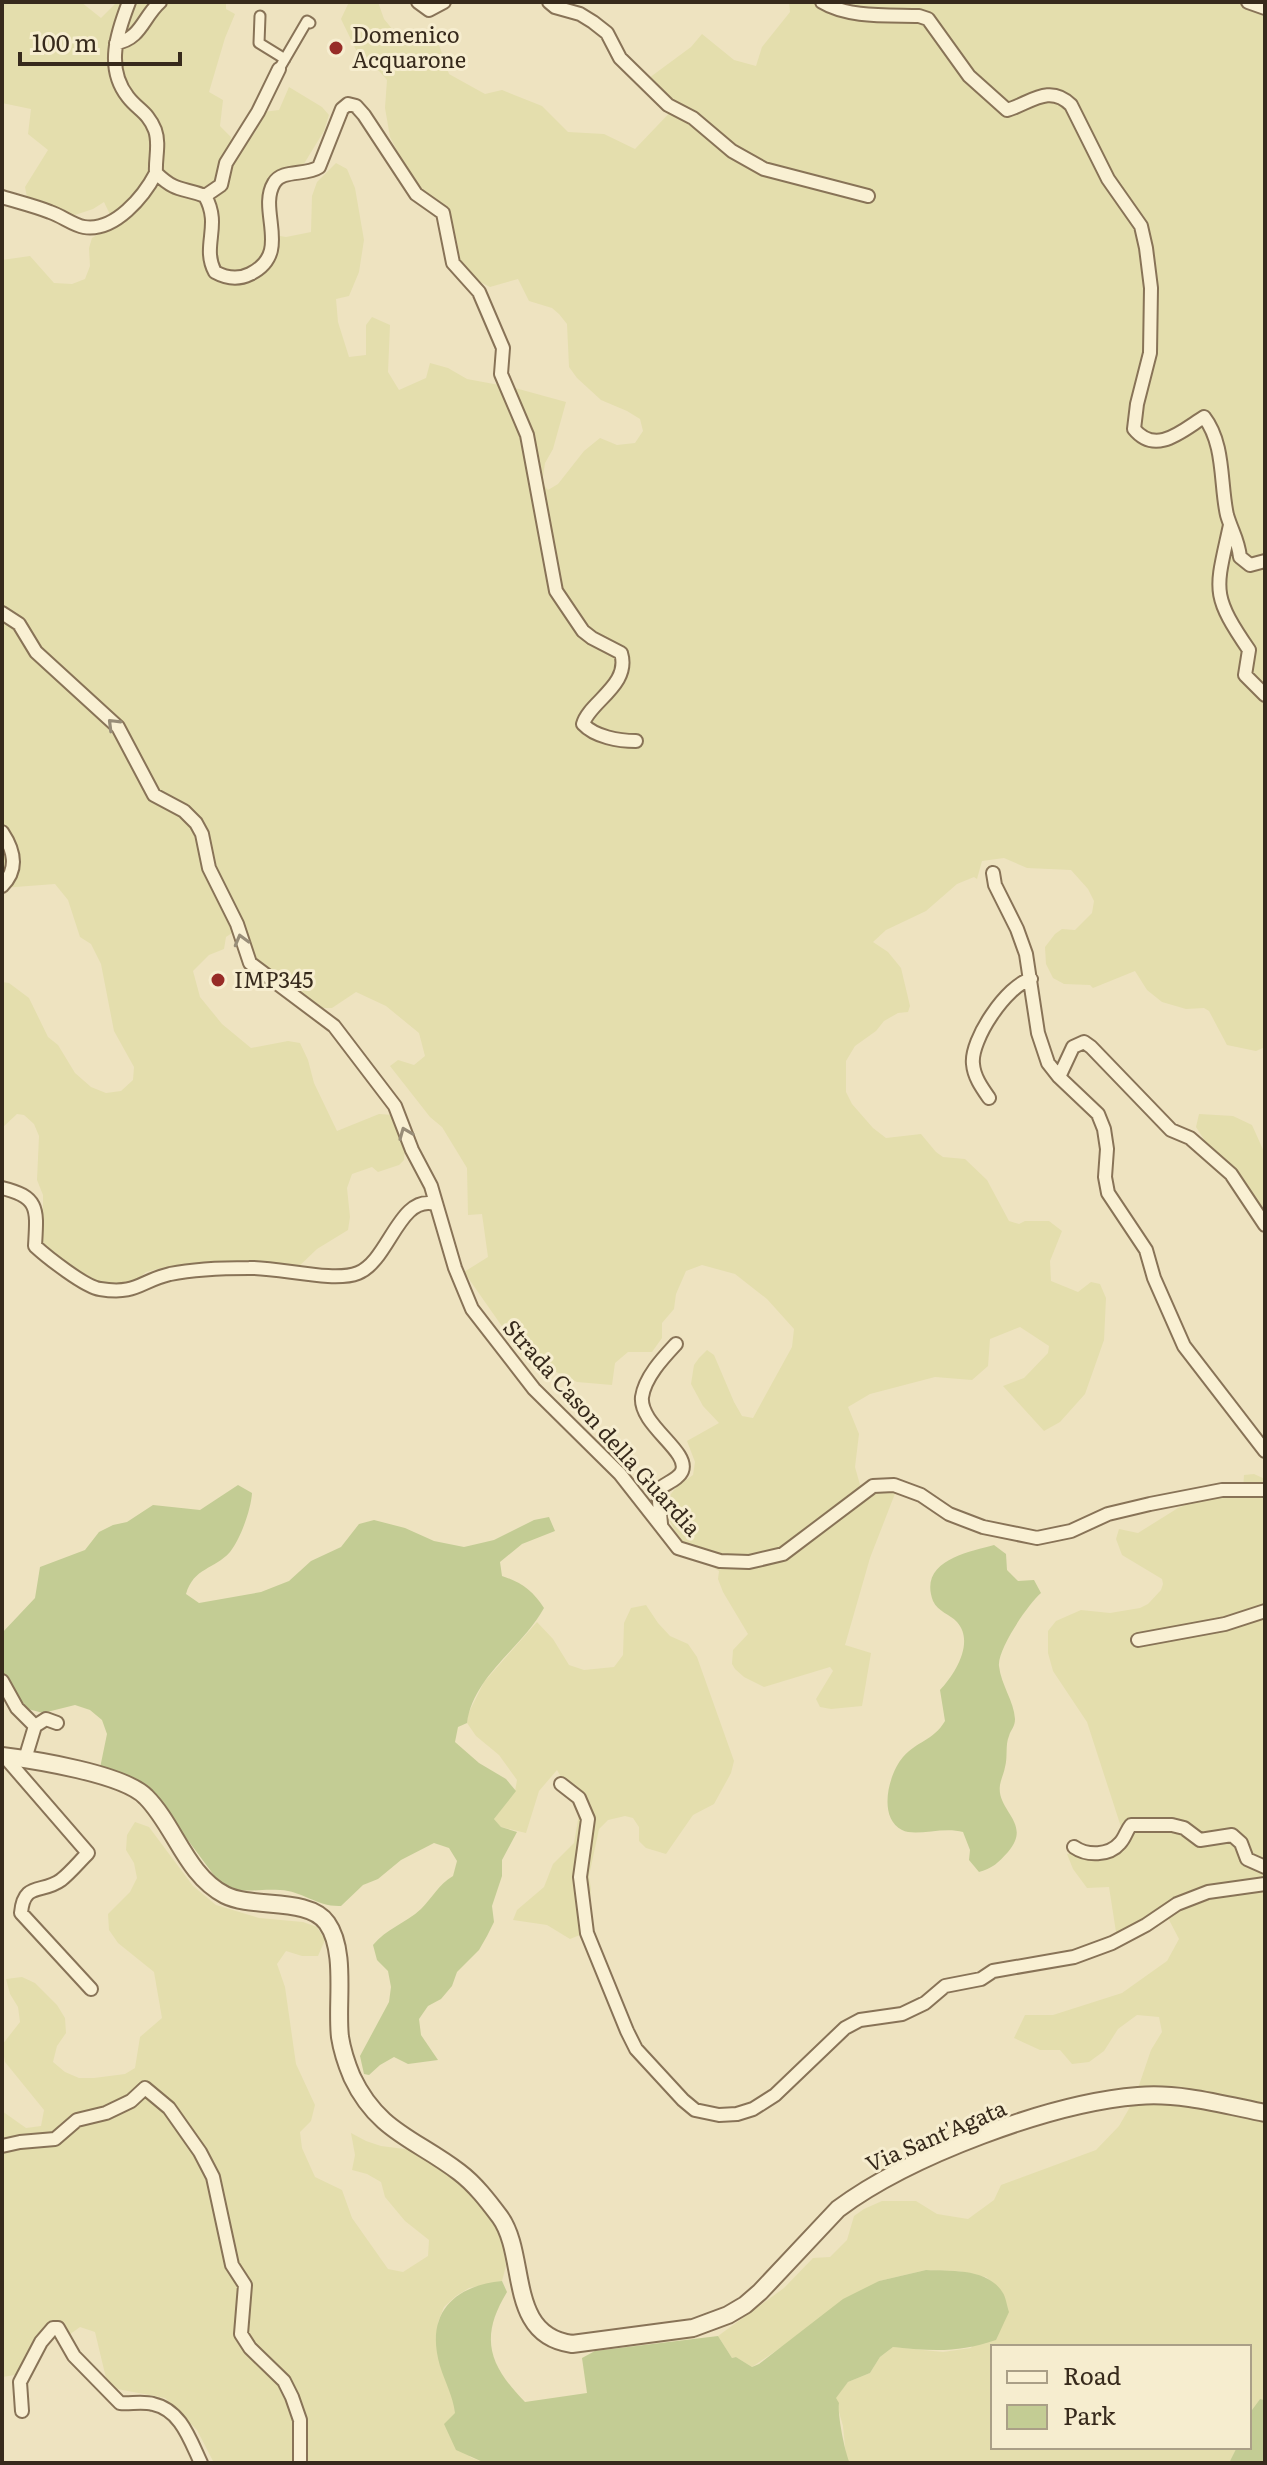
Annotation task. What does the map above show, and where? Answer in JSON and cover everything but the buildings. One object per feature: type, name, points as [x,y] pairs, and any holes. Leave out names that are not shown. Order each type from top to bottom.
[{"type":"street","points":[[2,197],[90,228],[122,214],[148,188],[156,173],[156,133],[146,113],[129,99],[118,81],[116,43],[129,2]]},
{"type":"street","points":[[418,2],[429,10],[444,2]]},
{"type":"street","points":[[549,2],[555,7],[580,14],[607,33],[620,58],[668,105],[693,118],[732,151],[764,169],[868,196]]},
{"type":"street","points":[[822,2],[841,11],[928,19],[969,76],[1007,110],[1042,95],[1064,98],[1071,105],[1108,179],[1141,226],[1146,248],[1151,288],[1150,353],[1134,429],[1142,437],[1160,441],[1176,437],[1204,417],[1211,428],[1219,455],[1230,525],[1238,539],[1240,557],[1250,565],[1265,561]]},
{"type":"street","points":[[1248,2],[1265,8]]},
{"type":"street","points":[[116,43],[130,40],[155,5]]},
{"type":"street","points":[[260,16],[259,43],[282,64]]},
{"type":"street","points":[[205,196],[221,185],[226,163],[252,124],[282,64],[308,22]]},
{"type":"street","points":[[156,173],[181,191],[193,191],[205,196],[212,208],[214,222],[210,260],[215,272],[234,278],[254,272],[268,257],[273,239],[270,196],[273,185],[285,175],[312,172],[319,167],[342,109],[348,104],[356,106],[364,115],[416,194],[443,213],[453,263],[479,292],[501,340],[501,374],[527,435],[556,591],[583,631],[621,653],[623,658],[613,687],[605,699],[593,707],[583,724],[594,732],[612,738],[636,741]]},
{"type":"street","points":[[1230,525],[1220,570],[1220,601],[1230,624],[1249,650],[1245,675],[1265,695]]},
{"type":"street","name":"Strada Cason della Guardia","points":[[2,613],[19,624],[43,659],[118,727],[154,795],[184,811],[196,823],[202,834],[209,868],[237,924],[250,963],[334,1026],[395,1106],[412,1150],[431,1186],[455,1268],[472,1309],[534,1389],[620,1474],[678,1548],[720,1561],[749,1562],[783,1554],[873,1486],[894,1485],[921,1495],[949,1514],[983,1527],[1037,1538],[1071,1531],[1108,1514],[1176,1499],[1222,1490],[1265,1490]]},
{"type":"street","points":[[2,832],[14,856],[13,870],[2,886]]},
{"type":"street","points":[[993,873],[995,885],[1026,954],[1041,1045],[1048,1063],[1098,1114],[1104,1129],[1108,1193],[1146,1250],[1154,1278],[1184,1346],[1265,1451]]},
{"type":"street","points":[[989,1098],[975,1075],[972,1062],[974,1047],[1013,988],[1031,979]]},
{"type":"street","points":[[1059,1077],[1073,1047],[1084,1042],[1091,1047],[1171,1130],[1190,1138],[1231,1174],[1265,1225]]},
{"type":"street","points":[[2,1188],[24,1193],[30,1199],[36,1226],[35,1246],[46,1257],[86,1285],[132,1291],[164,1276],[186,1271],[283,1269],[335,1276],[359,1273],[383,1252],[401,1218],[421,1204],[435,1204]]},
{"type":"street","points":[[661,1524],[658,1490],[681,1474],[683,1469],[670,1444],[643,1411],[642,1397],[660,1361],[676,1344]]},
{"type":"street","points":[[1138,1640],[1225,1624],[1265,1611]]},
{"type":"street","points":[[2,1681],[17,1708],[35,1726]]},
{"type":"street","points":[[25,1759],[35,1726],[46,1719],[57,1723]]},
{"type":"street","name":"Via Sant'Agata","points":[[3,1756],[93,1774],[135,1788],[150,1800],[203,1878],[223,1894],[245,1903],[283,1905],[311,1912],[327,1922],[338,1958],[340,2037],[353,2079],[369,2104],[393,2130],[460,2173],[493,2207],[512,2241],[523,2299],[537,2325],[546,2335],[560,2342],[572,2344],[693,2328],[728,2315],[760,2292],[849,2201],[906,2168],[1002,2129],[1052,2113],[1138,2096],[1160,2095],[1265,2113]]},
{"type":"street","name":"Via Sant'Agata","points":[[3,1756],[88,1853],[58,1882],[28,1893],[22,1901],[21,1913],[91,1989]]},
{"type":"street","points":[[561,1784],[579,1798],[588,1819],[583,1837],[580,1877],[587,1933],[627,2031],[636,2049],[683,2100],[695,2110],[719,2115],[753,2109],[775,2095],[845,2028],[860,2020],[902,2014],[925,2003],[945,1986],[981,1979],[993,1971],[1074,1957],[1112,1943],[1177,1904],[1208,1892],[1265,1884]]},
{"type":"street","points":[[1074,1847],[1080,1851],[1100,1853],[1121,1843],[1131,1825],[1172,1825],[1184,1828],[1200,1840],[1232,1835],[1241,1843],[1247,1859],[1265,1867]]},
{"type":"street","points":[[2,2146],[55,2139],[77,2120],[106,2113],[131,2101],[145,2088],[169,2108],[200,2152],[213,2177],[232,2265],[245,2285],[241,2334],[250,2348],[284,2381],[292,2397],[300,2420],[300,2463]]},
{"type":"street","points":[[22,2411],[20,2382],[41,2342],[53,2328],[58,2328],[74,2356],[120,2403],[151,2403],[170,2411],[183,2425],[201,2463]]},
{"type":"shaded area","points":[[2,2],[81,2],[101,18],[117,2],[226,2],[226,9],[235,14],[209,92],[223,100],[220,126],[231,137],[230,154],[247,143],[256,131],[263,112],[279,110],[289,87],[322,107],[329,115],[324,131],[302,167],[267,179],[263,217],[268,234],[286,237],[311,232],[312,196],[317,182],[336,163],[347,169],[355,188],[364,240],[359,272],[349,296],[336,299],[338,322],[349,357],[366,355],[366,325],[372,317],[390,325],[388,372],[399,390],[426,378],[430,363],[448,368],[467,379],[566,402],[553,449],[545,463],[542,483],[548,490],[558,484],[584,451],[600,438],[617,445],[635,443],[643,431],[640,419],[601,400],[577,378],[569,367],[567,324],[552,308],[529,301],[518,279],[490,287],[470,277],[461,266],[457,241],[444,204],[421,192],[414,184],[390,137],[385,108],[387,80],[364,62],[357,52],[341,19],[349,2],[378,2],[384,19],[393,30],[439,45],[449,74],[485,94],[502,90],[542,106],[568,132],[604,134],[635,149],[677,105],[649,78],[691,47],[702,34],[734,60],[756,66],[762,47],[790,12],[789,2],[1265,2],[1265,1047],[1256,1051],[1227,1045],[1209,1011],[1162,1002],[1147,990],[1135,971],[1093,988],[1090,985],[1064,984],[1053,978],[1046,964],[1045,947],[1062,929],[1075,930],[1092,913],[1094,901],[1071,870],[1027,868],[1004,858],[982,861],[977,879],[974,877],[957,884],[926,911],[886,930],[873,942],[888,952],[901,968],[910,1006],[908,1012],[898,1013],[884,1021],[855,1046],[846,1061],[846,1092],[852,1104],[886,1138],[921,1134],[943,1157],[965,1159],[987,1180],[1009,1221],[1019,1224],[1049,1221],[1062,1231],[1050,1261],[1051,1281],[1078,1292],[1091,1282],[1100,1284],[1106,1298],[1104,1340],[1085,1394],[1060,1422],[1044,1431],[1003,1386],[1024,1378],[1048,1353],[1049,1346],[1020,1327],[990,1339],[988,1366],[972,1380],[935,1377],[870,1394],[848,1407],[859,1434],[855,1467],[860,1485],[875,1491],[896,1491],[870,1558],[845,1645],[871,1653],[862,1706],[820,1707],[816,1699],[833,1671],[830,1667],[764,1687],[735,1669],[732,1664],[733,1650],[748,1634],[723,1592],[718,1579],[719,1571],[682,1544],[666,1514],[665,1502],[677,1486],[693,1475],[695,1462],[687,1441],[719,1423],[703,1406],[691,1384],[694,1365],[707,1350],[714,1355],[742,1416],[753,1418],[792,1347],[794,1329],[767,1299],[735,1274],[702,1265],[686,1271],[676,1294],[674,1309],[662,1323],[662,1338],[652,1352],[628,1352],[615,1363],[612,1385],[577,1382],[522,1355],[464,1272],[488,1257],[482,1214],[468,1215],[467,1168],[442,1127],[430,1117],[390,1066],[398,1060],[414,1065],[425,1056],[419,1033],[386,1006],[356,992],[332,1008],[318,1008],[250,958],[242,936],[232,933],[226,937],[224,949],[209,955],[193,971],[200,997],[222,1024],[251,1048],[288,1041],[300,1043],[314,1083],[337,1131],[379,1114],[393,1115],[405,1144],[404,1160],[399,1165],[378,1172],[372,1167],[352,1174],[347,1188],[348,1230],[317,1249],[295,1270],[170,1266],[146,1272],[130,1286],[107,1287],[81,1274],[41,1245],[43,1195],[37,1180],[39,1136],[34,1124],[24,1115],[17,1114],[2,1128],[2,982],[9,983],[29,998],[48,1037],[58,1045],[75,1073],[91,1087],[106,1093],[121,1091],[133,1080],[134,1067],[114,1031],[101,964],[91,944],[80,937],[68,900],[55,884],[2,888],[2,260],[30,256],[54,283],[72,284],[85,279],[90,266],[92,238],[115,225],[104,202],[72,216],[28,202],[25,187],[48,150],[28,134],[31,109],[2,103]]},
{"type":"shaded area","points":[[1199,1114],[1233,1116],[1252,1125],[1265,1154],[1265,1221],[1224,1159],[1220,1160],[1210,1149],[1196,1127]]},
{"type":"shaded area","points":[[1254,1474],[1265,1479],[1265,2400],[1260,2399],[1251,2411],[1251,2345],[991,2345],[991,2449],[1236,2449],[1229,2463],[850,2463],[846,2457],[843,2426],[835,2398],[848,2382],[870,2373],[880,2357],[893,2347],[943,2352],[971,2348],[1003,2293],[986,2277],[958,2271],[926,2270],[879,2281],[752,2367],[736,2357],[732,2358],[718,2336],[784,2288],[813,2258],[830,2257],[847,2240],[854,2216],[864,2209],[882,2201],[916,2201],[937,2214],[968,2219],[994,2200],[1001,2185],[1096,2150],[1119,2126],[1134,2100],[1151,2050],[1162,2032],[1159,2017],[1137,2015],[1118,2029],[1104,2051],[1089,2062],[1072,2064],[1060,2050],[1040,2050],[1014,2038],[1025,2015],[1053,2015],[1122,1993],[1167,1961],[1179,1939],[1167,1916],[1134,1939],[1116,1932],[1109,1887],[1087,1888],[1073,1869],[1067,1854],[1073,1853],[1089,1860],[1106,1858],[1114,1852],[1122,1830],[1087,1722],[1053,1671],[1048,1653],[1048,1631],[1056,1621],[1081,1610],[1110,1613],[1148,1604],[1161,1590],[1162,1579],[1122,1555],[1116,1539],[1119,1529],[1138,1533],[1178,1508],[1202,1498],[1229,1497],[1243,1489],[1244,1475]]},
{"type":"shaded area","points":[[646,1605],[670,1636],[688,1644],[697,1657],[734,1761],[714,1804],[693,1815],[666,1854],[646,1848],[639,1841],[639,1827],[633,1818],[625,1816],[608,1820],[599,1829],[589,1876],[591,1889],[587,1921],[580,1935],[570,1939],[547,1925],[513,1920],[517,1910],[544,1887],[553,1864],[574,1843],[580,1809],[557,1770],[539,1791],[526,1833],[501,1827],[494,1819],[515,1791],[517,1780],[499,1755],[476,1736],[467,1723],[468,1714],[484,1682],[537,1622],[553,1639],[569,1665],[584,1670],[614,1667],[623,1655],[624,1623],[631,1608]]},
{"type":"shaded area","points":[[135,1822],[149,1827],[193,1886],[216,1905],[259,1918],[303,1922],[317,1927],[325,1940],[318,1956],[302,1956],[286,1951],[277,1964],[285,1987],[296,2064],[315,2105],[311,2121],[300,2132],[302,2148],[315,2177],[342,2190],[352,2218],[388,2269],[403,2272],[428,2256],[429,2240],[405,2221],[385,2197],[381,2182],[352,2170],[355,2155],[351,2133],[381,2146],[412,2150],[452,2173],[495,2222],[501,2236],[506,2266],[502,2281],[469,2288],[456,2296],[444,2307],[438,2322],[441,2368],[470,2457],[485,2463],[214,2463],[197,2430],[165,2398],[117,2389],[106,2378],[95,2332],[80,2327],[69,2335],[57,2322],[38,2336],[27,2365],[15,2375],[2,2377],[2,2111],[26,2128],[41,2126],[44,2110],[5,2062],[2,2045],[20,2022],[18,2007],[6,1979],[22,1977],[35,1983],[57,2005],[65,2018],[66,2033],[57,2046],[53,2062],[65,2072],[79,2078],[94,2078],[125,2074],[135,2068],[140,2037],[162,2018],[154,1972],[118,1943],[109,1930],[108,1914],[130,1892],[137,1878],[134,1863],[126,1850],[127,1835]]},
{"type":"green space","points":[[238,1485],[252,1493],[248,1515],[230,1552],[199,1574],[190,1585],[186,1594],[199,1603],[261,1592],[289,1581],[311,1561],[341,1547],[359,1524],[374,1520],[405,1528],[434,1541],[464,1547],[494,1540],[534,1520],[549,1517],[555,1531],[522,1544],[500,1562],[502,1576],[526,1588],[544,1608],[488,1677],[471,1706],[467,1723],[458,1727],[455,1742],[479,1763],[506,1779],[516,1791],[494,1819],[501,1827],[517,1832],[502,1860],[502,1876],[492,1906],[494,1922],[487,1936],[479,1950],[457,1972],[452,1986],[441,1999],[428,2006],[419,2019],[421,2035],[438,2060],[408,2064],[394,2057],[369,2075],[364,2074],[360,2056],[389,2002],[391,1987],[388,1971],[377,1960],[373,1945],[421,1909],[453,1876],[457,1861],[449,1848],[434,1843],[401,1860],[378,1879],[363,1885],[341,1906],[332,1906],[288,1891],[242,1890],[227,1886],[219,1882],[146,1784],[100,1768],[107,1734],[102,1720],[90,1710],[75,1705],[43,1713],[28,1709],[2,1678],[2,1633],[35,1598],[40,1567],[85,1550],[99,1532],[127,1522],[153,1505],[200,1510]]},
{"type":"green space","points":[[994,1545],[1006,1554],[1007,1570],[1018,1581],[1034,1580],[1041,1593],[1014,1628],[1003,1649],[999,1666],[1015,1719],[1008,1740],[1000,1794],[1015,1825],[1015,1842],[992,1867],[979,1872],[969,1860],[970,1850],[963,1832],[902,1830],[894,1824],[890,1815],[888,1795],[893,1773],[903,1757],[935,1733],[945,1721],[940,1690],[961,1658],[962,1630],[933,1601],[930,1587],[933,1576],[939,1568],[959,1555]]},
{"type":"green space","points":[[926,2270],[968,2272],[988,2279],[1003,2293],[1009,2312],[996,2340],[945,2350],[893,2347],[880,2357],[870,2373],[848,2382],[836,2398],[850,2463],[485,2463],[456,2450],[444,2424],[455,2413],[436,2348],[440,2318],[456,2297],[484,2284],[502,2281],[507,2292],[493,2323],[492,2350],[503,2376],[525,2402],[587,2393],[582,2358],[595,2351],[718,2336],[732,2358],[736,2357],[752,2367],[843,2299],[879,2281]]},
{"type":"green space","points":[[1260,2399],[1265,2400],[1265,2463],[1229,2463],[1236,2449],[1251,2449],[1251,2411]]},
{"type":"place","name":"Domenico Acquarone","points":[[336,48]]},
{"type":"place","name":"IMP345","points":[[218,980]]}]
